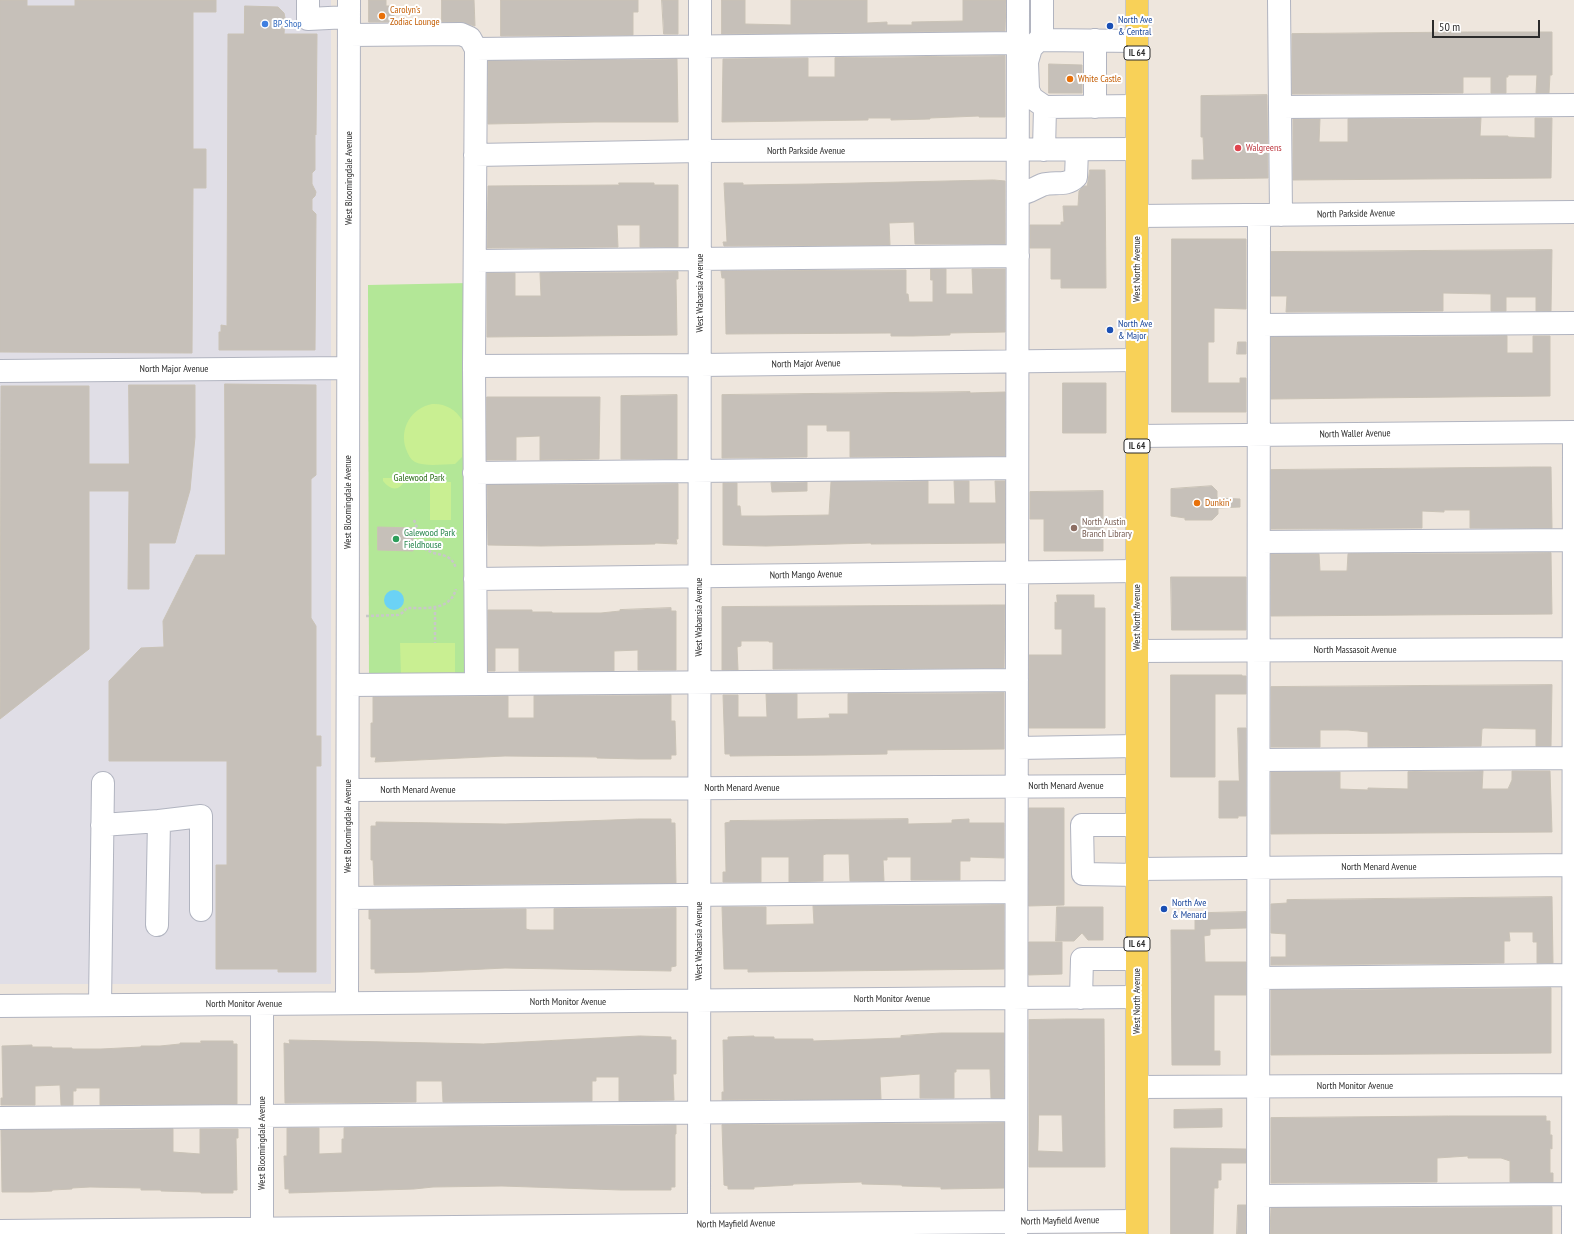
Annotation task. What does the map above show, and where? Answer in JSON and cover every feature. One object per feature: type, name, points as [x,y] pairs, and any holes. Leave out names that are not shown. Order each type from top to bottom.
[{"type":"main road","name":"West North Avenue","points":[[1137,0],[1137,1227]]},
{"type":"street","points":[[308,0],[308,19],[349,17],[461,34],[470,38],[476,49],[474,473],[463,577],[476,684]]},
{"type":"street","name":"West Wabansia Avenue","points":[[699,1229],[700,0]]},
{"type":"street","points":[[1016,1228],[1018,150],[1033,41],[1018,0]]},
{"type":"street","points":[[1042,0],[1027,62],[1028,90],[1032,98],[1044,107],[1137,106]]},
{"type":"street","points":[[1280,0],[1281,215]]},
{"type":"street","name":"West Bloomingdale Avenue","points":[[348,1003],[349,17]]},
{"type":"street","points":[[476,49],[1095,40],[1137,41]]},
{"type":"street","points":[[1095,40],[1095,107]]},
{"type":"street","points":[[1281,107],[1574,105]]},
{"type":"street","points":[[1044,107],[1044,150]]},
{"type":"street","name":"North Parkside Avenue","points":[[475,155],[700,151],[1137,149]]},
{"type":"street","points":[[1018,194],[1028,193],[1043,185],[1066,183],[1074,178],[1076,176],[1077,150]]},
{"type":"street","name":"North Parkside Avenue","points":[[1137,216],[1574,212]]},
{"type":"street","points":[[1258,1234],[1259,215]]},
{"type":"street","points":[[475,261],[1018,256]]},
{"type":"street","points":[[1574,308],[1574,338]]},
{"type":"street","points":[[1259,325],[1574,323]]},
{"type":"street","name":"North Major Avenue","points":[[474,366],[1137,360]]},
{"type":"street","name":"North Major Avenue","points":[[0,371],[348,368]]},
{"type":"street","points":[[1574,432],[1574,1234]]},
{"type":"street","name":"North Waller Avenue","points":[[1137,436],[1574,432]]},
{"type":"street","points":[[474,473],[1017,468]]},
{"type":"street","points":[[1259,542],[1574,540]]},
{"type":"street","name":"North Mango Avenue","points":[[463,577],[1137,571]]},
{"type":"street","name":"North Massasoit Avenue","points":[[1137,651],[1574,649]]},
{"type":"street","points":[[348,685],[1017,680]]},
{"type":"street","points":[[1017,748],[1137,746]]},
{"type":"street","points":[[1259,760],[1574,758]]},
{"type":"street","points":[[100,1005],[103,783]]},
{"type":"street","name":"North Menard Avenue","points":[[348,790],[1137,786]]},
{"type":"street","points":[[102,825],[201,816],[201,910]]},
{"type":"street","points":[[157,925],[159,821]]},
{"type":"street","name":"North Menard Avenue","points":[[1137,824],[1082,825],[1083,874],[1259,868],[1574,865]]},
{"type":"street","points":[[348,898],[1016,892]]},
{"type":"street","points":[[1081,998],[1082,959],[1137,959]]},
{"type":"street","points":[[1258,978],[1574,975]]},
{"type":"street","name":"North Monitor Avenue","points":[[0,1006],[1137,997]]},
{"type":"street","name":"West Bloomingdale Avenue","points":[[262,1004],[262,1231]]},
{"type":"street","name":"North Monitor Avenue","points":[[1137,1087],[1574,1085]]},
{"type":"street","points":[[0,1118],[1016,1110]]},
{"type":"street","points":[[1258,1196],[1574,1194]]},
{"type":"street","name":"North Mayfield Avenue","points":[[0,1231],[1137,1227]]},
{"type":"path","points":[[366,616],[398,615],[407,608],[435,608],[450,602],[455,594],[463,577],[452,560],[446,556],[425,550],[414,520]]},
{"type":"path","points":[[435,608],[435,643]]},
{"type":"shaded area","points":[[0,0],[331,0],[331,984],[0,984]]},
{"type":"green space","name":"Galewood Park","points":[[469,283],[470,677],[369,681],[368,285]]},
{"type":"green space","points":[[432,404],[445,406],[453,410],[462,420],[462,457],[455,464],[419,464],[408,455],[404,441],[404,434],[408,420],[418,410]]},
{"type":"green space","points":[[383,478],[406,478],[401,486],[398,488],[392,488],[383,481]]},
{"type":"green space","points":[[430,482],[451,482],[451,520],[430,520]]},
{"type":"green space","points":[[400,643],[455,643],[455,674],[401,675]]},
{"type":"water","points":[[394,590],[401,593],[404,600],[401,607],[394,610],[387,607],[384,600],[387,593]]},
{"type":"building","points":[[0,0],[27,0],[27,6],[75,6],[75,0],[216,0],[216,12],[193,12],[193,149],[206,149],[206,188],[193,188],[192,353],[0,352]]},
{"type":"building","name":"Carolyn’s Zodiac Lounge","points":[[369,0],[386,0],[386,6],[394,6],[394,22],[369,22]]},
{"type":"building","points":[[442,0],[474,0],[475,26],[461,22],[442,22]]},
{"type":"building","points":[[501,0],[638,0],[638,12],[633,12],[633,35],[501,36]]},
{"type":"building","points":[[662,0],[678,0],[678,34],[664,34]]},
{"type":"building","points":[[722,0],[745,0],[745,24],[791,25],[791,0],[867,0],[867,23],[887,22],[887,25],[912,25],[912,22],[963,21],[963,0],[1006,0],[1005,31],[722,34]]},
{"type":"building","points":[[245,6],[278,7],[284,13],[284,34],[317,34],[315,170],[312,173],[312,184],[316,192],[312,199],[312,210],[316,214],[315,350],[219,350],[219,332],[221,332],[221,325],[227,326],[228,34],[244,34]]},
{"type":"building","points":[[1552,32],[1552,75],[1550,75],[1549,93],[1536,93],[1537,75],[1508,75],[1508,77],[1506,77],[1506,93],[1491,93],[1491,77],[1463,77],[1463,93],[1292,94],[1292,34]]},
{"type":"building","points":[[1005,56],[1005,117],[979,116],[891,120],[891,118],[868,118],[868,120],[722,122],[723,59],[808,58],[808,77],[835,77],[835,58]]},
{"type":"building","points":[[677,59],[678,122],[488,124],[488,61]]},
{"type":"building","name":"White Castle","points":[[1049,64],[1082,65],[1082,93],[1049,93]]},
{"type":"building","name":"Walgreens","points":[[1267,95],[1268,178],[1192,179],[1192,160],[1204,160],[1203,137],[1201,137],[1201,96]]},
{"type":"building","points":[[1481,118],[1480,136],[1535,138],[1535,118],[1552,118],[1551,178],[1293,180],[1293,119],[1320,119],[1319,142],[1348,142],[1348,119]]},
{"type":"building","points":[[1090,170],[1105,170],[1106,288],[1061,288],[1061,279],[1051,279],[1051,248],[1030,248],[1030,225],[1061,225],[1061,222],[1064,222],[1063,206],[1078,206],[1079,191],[1084,186],[1087,186]]},
{"type":"building","points":[[1005,181],[1005,244],[915,244],[914,222],[889,223],[890,245],[724,246],[723,242],[727,242],[724,183],[743,183],[743,185]]},
{"type":"building","points":[[619,183],[678,185],[678,247],[640,247],[640,225],[617,225],[618,247],[487,248],[488,186],[619,185]]},
{"type":"building","points":[[1172,239],[1246,239],[1246,309],[1214,308],[1214,342],[1208,342],[1208,383],[1240,383],[1240,378],[1246,378],[1246,412],[1172,412]]},
{"type":"building","points":[[1552,250],[1551,311],[1536,311],[1536,297],[1506,297],[1506,311],[1491,311],[1491,294],[1443,293],[1443,311],[1286,312],[1287,296],[1271,296],[1271,252]]},
{"type":"building","points":[[931,269],[946,269],[946,294],[973,294],[972,269],[1005,269],[1005,332],[950,333],[950,335],[913,336],[891,336],[891,333],[726,334],[725,278],[722,278],[721,271],[906,270],[906,294],[908,294],[909,302],[933,302],[933,280],[931,280]]},
{"type":"building","points":[[678,272],[678,279],[676,279],[677,335],[487,337],[487,273],[515,273],[515,296],[541,296],[540,273]]},
{"type":"building","points":[[1507,336],[1507,353],[1533,353],[1533,336],[1550,336],[1550,396],[1271,399],[1271,337]]},
{"type":"building","points":[[1238,342],[1246,342],[1246,354],[1237,354]]},
{"type":"building","points":[[1063,383],[1106,383],[1106,433],[1063,433]]},
{"type":"building","points":[[225,384],[316,385],[316,475],[311,479],[311,618],[316,626],[316,736],[321,736],[321,766],[316,766],[316,972],[278,972],[278,969],[216,969],[216,865],[227,865],[227,761],[109,761],[109,681],[141,648],[164,647],[163,621],[196,555],[225,555]]},
{"type":"building","points":[[129,385],[195,385],[195,437],[190,490],[175,543],[149,543],[149,589],[128,589],[129,491],[89,491],[89,649],[0,719],[1,386],[89,386],[89,464],[129,464]]},
{"type":"building","points":[[1005,392],[1005,456],[850,457],[850,431],[827,431],[827,425],[807,425],[807,457],[722,458],[722,395]]},
{"type":"building","points":[[677,395],[677,459],[621,459],[621,396]]},
{"type":"building","points":[[487,397],[600,397],[599,459],[540,460],[540,436],[516,437],[516,460],[487,460]]},
{"type":"building","points":[[1551,467],[1552,528],[1470,528],[1470,510],[1444,510],[1444,512],[1422,511],[1422,528],[1271,529],[1271,470]]},
{"type":"building","points":[[928,481],[928,504],[955,504],[954,481],[969,481],[969,503],[996,503],[995,481],[1005,481],[1005,543],[871,543],[766,546],[723,545],[723,483],[737,483],[737,506],[740,506],[741,516],[765,516],[829,515],[831,482]]},
{"type":"building","points":[[807,482],[807,491],[772,492],[771,483]]},
{"type":"building","points":[[678,484],[677,544],[655,543],[541,546],[488,545],[487,485]]},
{"type":"building","name":"Dunkin'","points":[[1212,486],[1217,491],[1217,498],[1240,499],[1240,507],[1218,508],[1218,514],[1212,520],[1185,520],[1185,518],[1171,516],[1171,489]]},
{"type":"building","points":[[1103,491],[1103,551],[1044,551],[1044,519],[1030,519],[1030,492]]},
{"type":"building","name":"Galewood Park Fieldhouse","points":[[378,527],[413,528],[413,551],[378,550]]},
{"type":"building","points":[[1551,553],[1552,614],[1271,616],[1271,554],[1319,554],[1320,571],[1347,571],[1348,554]]},
{"type":"building","points":[[1171,577],[1246,577],[1246,630],[1172,630]]},
{"type":"building","points":[[1057,595],[1094,595],[1094,608],[1105,608],[1105,728],[1029,728],[1029,655],[1062,655],[1062,629],[1055,629],[1055,602],[1057,603]]},
{"type":"building","points":[[1005,605],[1004,668],[773,669],[773,642],[741,641],[741,646],[737,647],[738,670],[722,670],[722,607]]},
{"type":"building","points":[[671,608],[671,611],[676,611],[676,670],[638,670],[638,650],[614,651],[614,671],[519,671],[519,648],[495,648],[495,671],[488,671],[488,610],[532,610],[532,612],[552,613],[601,613],[620,610]]},
{"type":"building","points":[[1171,675],[1246,676],[1246,694],[1215,694],[1215,777],[1171,777]]},
{"type":"building","points":[[1552,685],[1551,746],[1536,746],[1536,729],[1484,728],[1482,729],[1481,746],[1368,747],[1368,732],[1320,730],[1320,747],[1271,747],[1271,687]]},
{"type":"building","points":[[1004,693],[1004,749],[887,750],[887,754],[730,756],[730,754],[725,754],[723,695],[738,695],[738,717],[767,717],[766,694],[797,694],[797,719],[830,718],[829,714],[848,714],[848,694]]},
{"type":"building","points":[[671,695],[671,721],[675,721],[676,755],[671,755],[671,759],[505,756],[375,762],[376,757],[371,757],[373,697],[508,696],[508,718],[534,718],[534,696]]},
{"type":"building","points":[[1238,728],[1246,728],[1246,816],[1238,816],[1238,818],[1219,818],[1219,781],[1239,781]]},
{"type":"building","points":[[1483,771],[1482,789],[1508,789],[1512,780],[1512,771],[1550,771],[1552,832],[1271,834],[1271,772],[1340,772],[1340,789],[1368,790],[1368,788],[1408,789],[1408,772]]},
{"type":"building","points":[[1029,808],[1064,808],[1064,905],[1029,906]]},
{"type":"building","points":[[671,819],[671,823],[675,823],[676,883],[374,885],[373,860],[371,860],[371,826],[376,826],[376,822],[505,824]]},
{"type":"building","points":[[908,819],[908,824],[952,823],[952,820],[969,819],[969,823],[1004,823],[1004,858],[970,857],[970,861],[960,861],[960,880],[911,880],[911,857],[887,857],[887,860],[883,860],[884,881],[850,881],[849,854],[826,854],[823,855],[823,881],[789,882],[789,857],[761,857],[761,882],[723,882],[723,872],[726,872],[725,823],[730,821]]},
{"type":"building","points":[[1552,897],[1553,963],[1537,963],[1537,942],[1533,942],[1533,932],[1509,932],[1510,941],[1504,941],[1504,963],[1271,965],[1271,957],[1286,957],[1286,934],[1271,933],[1271,904],[1287,903],[1287,900]]},
{"type":"building","points":[[1004,905],[1004,969],[748,972],[748,969],[724,969],[722,907],[766,907],[766,925],[814,924],[813,906]]},
{"type":"building","points":[[1057,907],[1103,907],[1103,940],[1088,940],[1082,933],[1074,941],[1056,941]]},
{"type":"building","points":[[676,908],[676,966],[671,967],[671,971],[505,968],[375,973],[375,969],[371,969],[371,919],[369,919],[369,910],[526,909],[526,929],[554,930],[554,909]]},
{"type":"building","points":[[1246,912],[1246,928],[1210,929],[1210,935],[1204,936],[1205,962],[1246,962],[1246,995],[1214,995],[1214,1051],[1220,1051],[1220,1065],[1172,1065],[1171,930],[1195,930],[1195,915],[1199,913]]},
{"type":"building","points":[[1029,942],[1062,942],[1062,974],[1029,975]]},
{"type":"building","points":[[1551,988],[1551,1053],[1271,1055],[1271,990]]},
{"type":"building","points":[[1104,1019],[1105,1167],[1029,1167],[1029,1020]],"holes":[[[1039,1115],[1062,1115],[1063,1152],[1038,1151]]]},
{"type":"building","points":[[941,1033],[1004,1033],[1004,1098],[991,1098],[990,1069],[956,1069],[956,1072],[954,1072],[954,1098],[920,1098],[920,1074],[880,1077],[881,1099],[722,1100],[722,1092],[724,1092],[723,1040],[728,1040],[728,1037],[754,1036],[774,1037],[774,1039],[813,1039],[813,1041],[901,1038],[901,1036]]},
{"type":"building","points":[[640,1036],[671,1037],[671,1040],[676,1040],[676,1074],[673,1074],[674,1100],[619,1101],[619,1077],[596,1077],[596,1081],[592,1081],[592,1101],[443,1102],[442,1081],[416,1081],[416,1102],[285,1103],[284,1043],[290,1044],[289,1040],[483,1044]]},
{"type":"building","points":[[201,1041],[233,1041],[233,1044],[237,1044],[237,1104],[100,1105],[100,1088],[76,1088],[76,1091],[73,1091],[73,1105],[61,1105],[60,1085],[35,1086],[35,1105],[1,1105],[1,1098],[3,1098],[2,1046],[32,1045],[32,1047],[101,1049],[160,1046],[180,1043],[201,1043]]},
{"type":"building","points":[[1222,1109],[1222,1127],[1174,1128],[1174,1110]]},
{"type":"building","points":[[1546,1116],[1546,1121],[1550,1121],[1550,1135],[1552,1135],[1552,1149],[1550,1148],[1550,1173],[1553,1173],[1553,1182],[1510,1182],[1510,1161],[1501,1158],[1468,1158],[1468,1156],[1437,1158],[1437,1182],[1271,1183],[1271,1118]]},
{"type":"building","points":[[1004,1123],[1004,1188],[941,1189],[941,1187],[862,1184],[862,1182],[793,1184],[754,1187],[754,1189],[728,1189],[728,1186],[724,1185],[722,1125]]},
{"type":"building","points":[[676,1125],[675,1187],[671,1187],[671,1190],[502,1186],[433,1187],[414,1189],[289,1193],[289,1189],[285,1189],[284,1156],[287,1156],[287,1128],[319,1128],[319,1154],[342,1153],[344,1128]]},
{"type":"building","points":[[173,1129],[173,1152],[200,1154],[200,1129],[238,1129],[238,1138],[236,1138],[237,1190],[233,1190],[233,1193],[201,1193],[141,1190],[141,1188],[90,1187],[52,1191],[2,1192],[1,1130]]},
{"type":"building","points":[[1171,1148],[1246,1149],[1246,1163],[1221,1163],[1221,1180],[1218,1180],[1218,1188],[1214,1188],[1213,1234],[1171,1234]]},
{"type":"building","points":[[1238,1205],[1246,1205],[1246,1234],[1237,1234]]},
{"type":"building","points":[[1552,1207],[1552,1234],[1270,1234],[1271,1208]]},
{"type":"place","name":"Carolyn’s Zodiac Lounge","points":[[382,16]]},
{"type":"place","name":"BP Shop","points":[[265,24]]},
{"type":"place","name":"North Ave & Central","points":[[1110,26]]},
{"type":"place","name":"White Castle","points":[[1070,79]]},
{"type":"place","name":"Walgreens","points":[[1238,148]]},
{"type":"place","name":"North Ave & Major","points":[[1110,330]]},
{"type":"place","name":"Dunkin'","points":[[1197,503]]},
{"type":"place","name":"North Austin Branch Library","points":[[1074,528]]},
{"type":"place","name":"Galewood Park Fieldhouse","points":[[396,539]]},
{"type":"place","name":"North Ave & Menard","points":[[1164,909]]}]
